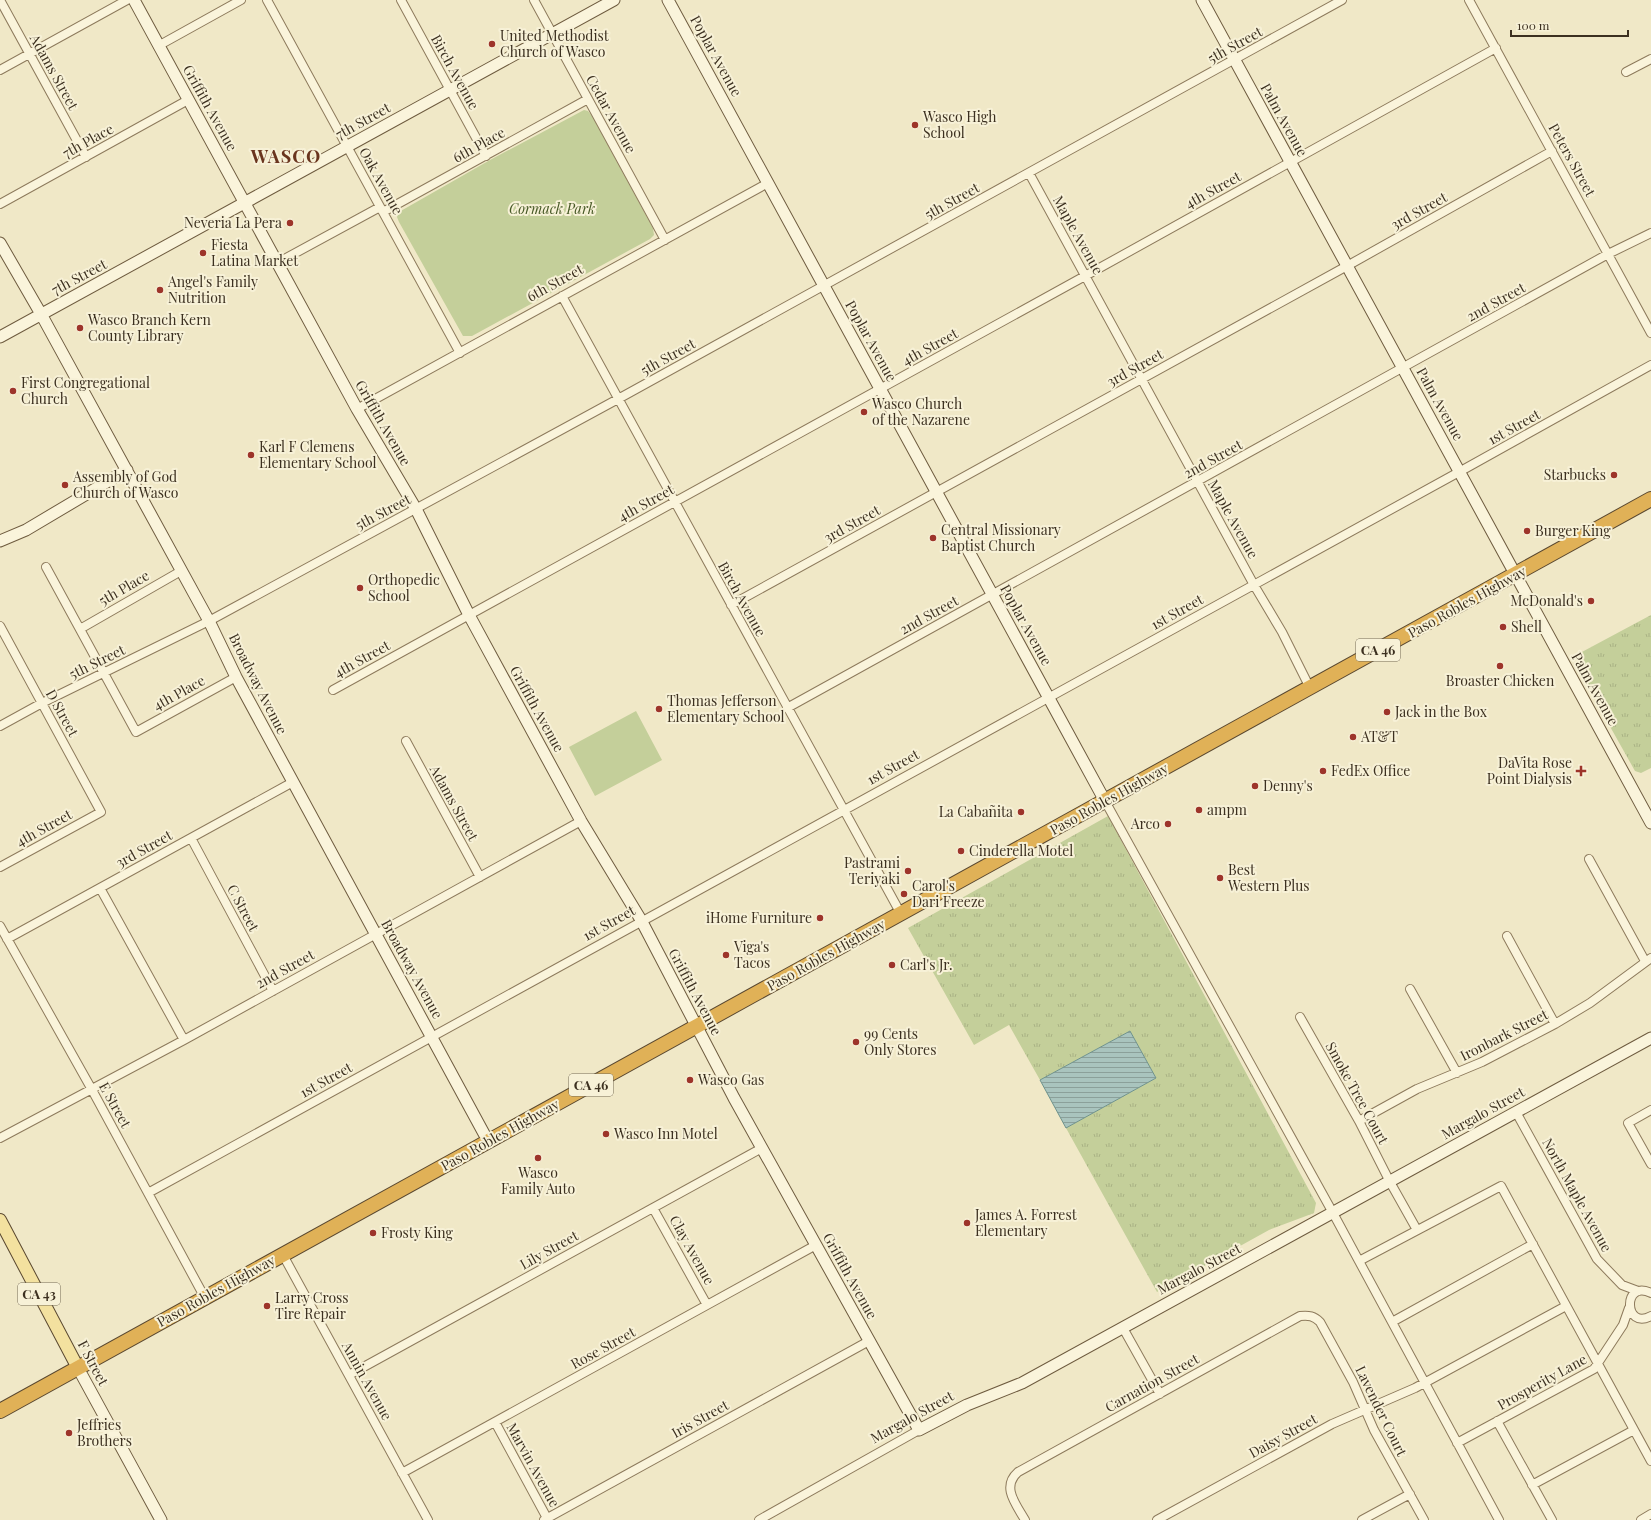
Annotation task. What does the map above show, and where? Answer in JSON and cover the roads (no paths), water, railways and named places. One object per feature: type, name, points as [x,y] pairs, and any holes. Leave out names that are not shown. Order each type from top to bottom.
[{"type":"highway","name":"Paso Robles Highway","points":[[0,1411],[1516,575],[1651,499]]},
{"type":"main road","name":"F Street","points":[[0,1220],[78,1368]]},
{"type":"street","name":"Adams Street","points":[[0,0],[86,157]]},
{"type":"street","points":[[0,70],[127,0]]},
{"type":"street","name":"Griffith Avenue","points":[[134,0],[357,409],[416,509],[469,615],[581,821],[641,920],[762,1148],[919,1430]]},
{"type":"street","points":[[158,46],[241,0]]},
{"type":"street","name":"Oak Avenue","points":[[267,0],[460,353]]},
{"type":"street","name":"Birch Avenue","points":[[401,0],[486,156]]},
{"type":"street","name":"Cedar Avenue","points":[[534,0],[665,240]]},
{"type":"street","name":"7th Street","points":[[0,336],[614,0]]},
{"type":"street","name":"Poplar Avenue","points":[[668,0],[1105,801]]},
{"type":"street","name":"Palm Avenue","points":[[1202,0],[1651,823]]},
{"type":"street","name":"5th Street","points":[[0,726],[42,703],[209,621],[618,399],[1342,0]]},
{"type":"street","name":"Peters Street","points":[[1469,0],[1651,333]]},
{"type":"street","name":"4th Street","points":[[334,690],[1086,276],[1496,48]]},
{"type":"street","points":[[1626,72],[1651,59]]},
{"type":"street","name":"6th Place","points":[[277,263],[486,156],[588,99]]},
{"type":"street","name":"7th Place","points":[[0,204],[188,100]]},
{"type":"street","name":"3rd Street","points":[[731,605],[1347,266],[1552,151]]},
{"type":"street","name":"Maple Avenue","points":[[1029,173],[1254,585],[1282,632],[1310,688]]},
{"type":"street","name":"6th Street","points":[[357,409],[768,183]]},
{"type":"street","name":"2nd Street","points":[[787,708],[1403,369],[1608,254],[1651,233]]},
{"type":"street","name":"Broadway Avenue","points":[[0,243],[127,470],[209,621],[236,677],[488,1141]]},
{"type":"street","name":"Birch Avenue","points":[[562,296],[901,914]]},
{"type":"street","name":"1st Street","points":[[148,1193],[641,920],[1460,472],[1651,365]]},
{"type":"street","points":[[0,541],[26,530],[127,470]]},
{"type":"street","points":[[46,567],[104,673]]},
{"type":"street","name":"5th Place","points":[[80,629],[181,570]]},
{"type":"street","name":"D Street","points":[[0,626],[101,812]]},
{"type":"street","name":"4th Place","points":[[104,673],[136,732],[236,677]]},
{"type":"street","name":"Adams Street","points":[[406,741],[480,877]]},
{"type":"street","name":"3rd Street","points":[[7,939],[293,782]]},
{"type":"street","points":[[1105,801],[1333,1213],[1499,1520]]},
{"type":"street","name":"4th Street","points":[[0,867],[101,812]]},
{"type":"street","name":"2nd Street","points":[[0,1138],[91,1088],[184,1040],[581,821]]},
{"type":"street","name":"C Street","points":[[191,838],[273,991]]},
{"type":"street","points":[[1588,859],[1648,959]]},
{"type":"street","points":[[100,888],[184,1040]]},
{"type":"street","name":"E Street","points":[[0,926],[91,1088],[205,1298]]},
{"type":"street","points":[[1507,936],[1555,1024]]},
{"type":"street","name":"Ironbark Street","points":[[1360,1120],[1417,1089],[1510,1049],[1555,1024],[1590,1003],[1648,959]]},
{"type":"street","points":[[1410,989],[1456,1073]]},
{"type":"street","name":"Smoke Tree Court","points":[[1300,1017],[1360,1120],[1390,1182],[1417,1230]]},
{"type":"street","name":"Margalo Street","points":[[760,1520],[771,1517],[919,1430],[967,1405],[1022,1383],[1651,1038]]},
{"type":"street","points":[[1651,1110],[1628,1123],[1651,1164]]},
{"type":"street","name":"North Maple Avenue","points":[[1516,1112],[1592,1250],[1603,1266],[1622,1285],[1638,1291],[1650,1291]]},
{"type":"street","name":"Lily Street","points":[[349,1375],[762,1148]]},
{"type":"street","points":[[1359,1261],[1501,1186],[1651,1461]]},
{"type":"street","name":"Clay Avenue","points":[[653,1208],[707,1306]]},
{"type":"street","points":[[1392,1322],[1533,1244]]},
{"type":"street","name":"Rose Street","points":[[402,1473],[816,1245]]},
{"type":"street","name":"Annin Avenue","points":[[283,1254],[428,1520]]},
{"type":"street","name":"North Maple Avenue","points":[[1622,1285],[1632,1314],[1647,1318]]},
{"type":"street","points":[[1629,1304],[1632,1295],[1638,1291]]},
{"type":"street","name":"Prosperity Lane","points":[[1457,1443],[1588,1373],[1598,1365],[1623,1325],[1629,1304]]},
{"type":"street","name":"Daisy Street","points":[[1157,1520],[1332,1424],[1425,1383],[1566,1306]]},
{"type":"street","name":"Carnation Street","points":[[1025,1520],[1012,1497],[1010,1490],[1010,1483],[1013,1476],[1018,1472],[1300,1316],[1312,1316]]},
{"type":"street","name":"Lavender Court","points":[[1312,1316],[1320,1322],[1353,1382],[1374,1430],[1424,1520]]},
{"type":"street","points":[[1623,1325],[1647,1318]]},
{"type":"street","points":[[1123,1328],[1160,1394]]},
{"type":"street","name":"Iris Street","points":[[546,1520],[869,1341]]},
{"type":"street","name":"F Street","points":[[78,1368],[161,1520]]},
{"type":"street","points":[[1497,1421],[1552,1520]]},
{"type":"street","name":"Marvin Avenue","points":[[494,1422],[546,1520]]},
{"type":"street","points":[[1532,1485],[1634,1430]]},
{"type":"street","points":[[1362,1520],[1410,1494]]},
{"type":"street","points":[[1641,1520],[1651,1514]]},
{"type":"water","points":[[1255,880],[1258,885],[1248,891],[1245,885]]},
{"type":"water","points":[[1130,1031],[1156,1078],[1066,1128],[1040,1080]]},
{"type":"place","name":"United Methodist Church of Wasco","points":[[492,44]]},
{"type":"place","name":"Wasco High School","points":[[915,125]]},
{"type":"place","name":"Neveria La Pera","points":[[290,223]]},
{"type":"place","name":"Fiesta Latina Market","points":[[203,253]]},
{"type":"place","name":"Angel's Family Nutrition","points":[[160,290]]},
{"type":"place","name":"Wasco Branch Kern County Library","points":[[80,328]]},
{"type":"place","name":"First Congregational Church","points":[[13,391]]},
{"type":"place","name":"Wasco Church of the Nazarene","points":[[864,412]]},
{"type":"place","name":"Karl F Clemens Elementary School","points":[[251,455]]},
{"type":"place","name":"Starbucks","points":[[1614,475]]},
{"type":"place","name":"Assembly of God Church of Wasco","points":[[65,485]]},
{"type":"place","name":"Burger King","points":[[1527,531]]},
{"type":"place","name":"Central Missionary Baptist Church","points":[[933,538]]},
{"type":"place","name":"Orthopedic School","points":[[360,588]]},
{"type":"place","name":"McDonald's","points":[[1591,601]]},
{"type":"place","name":"Shell","points":[[1503,627]]},
{"type":"place","name":"Broaster Chicken","points":[[1500,666]]},
{"type":"place","name":"Thomas Jefferson Elementary School","points":[[659,709]]},
{"type":"place","name":"Jack in the Box","points":[[1387,712]]},
{"type":"place","name":"AT&T","points":[[1353,737]]},
{"type":"place","name":"FedEx Office","points":[[1323,771]]},
{"type":"place","name":"DaVita Rose Point Dialysis","points":[[1581,771]]},
{"type":"place","name":"Denny's","points":[[1255,786]]},
{"type":"place","name":"ampm","points":[[1199,810]]},
{"type":"place","name":"La Cabañita","points":[[1021,812]]},
{"type":"place","name":"Arco","points":[[1168,824]]},
{"type":"place","name":"Cinderella Motel","points":[[961,851]]},
{"type":"place","name":"Pastrami Teriyaki","points":[[908,871]]},
{"type":"place","name":"Best Western Plus","points":[[1220,878]]},
{"type":"place","name":"Carol's Dari Freeze","points":[[904,894]]},
{"type":"place","name":"iHome Furniture","points":[[820,918]]},
{"type":"place","name":"Viga's Tacos","points":[[726,955]]},
{"type":"place","name":"Carl's Jr.","points":[[892,965]]},
{"type":"place","name":"99 Cents Only Stores","points":[[856,1042]]},
{"type":"place","name":"Wasco Gas","points":[[690,1080]]},
{"type":"place","name":"Wasco Inn Motel","points":[[606,1134]]},
{"type":"place","name":"Wasco Family Auto","points":[[538,1158]]},
{"type":"place","name":"James A. Forrest Elementary","points":[[967,1223]]},
{"type":"place","name":"Frosty King","points":[[373,1233]]},
{"type":"place","name":"Larry Cross Tire Repair","points":[[267,1306]]},
{"type":"place","name":"Jeffries Brothers","points":[[69,1433]]},
{"type":"district","name":"WASCO","points":[[286,157]]},
{"type":"park label","name":"Cormack Park","points":[[552,209]]}]
